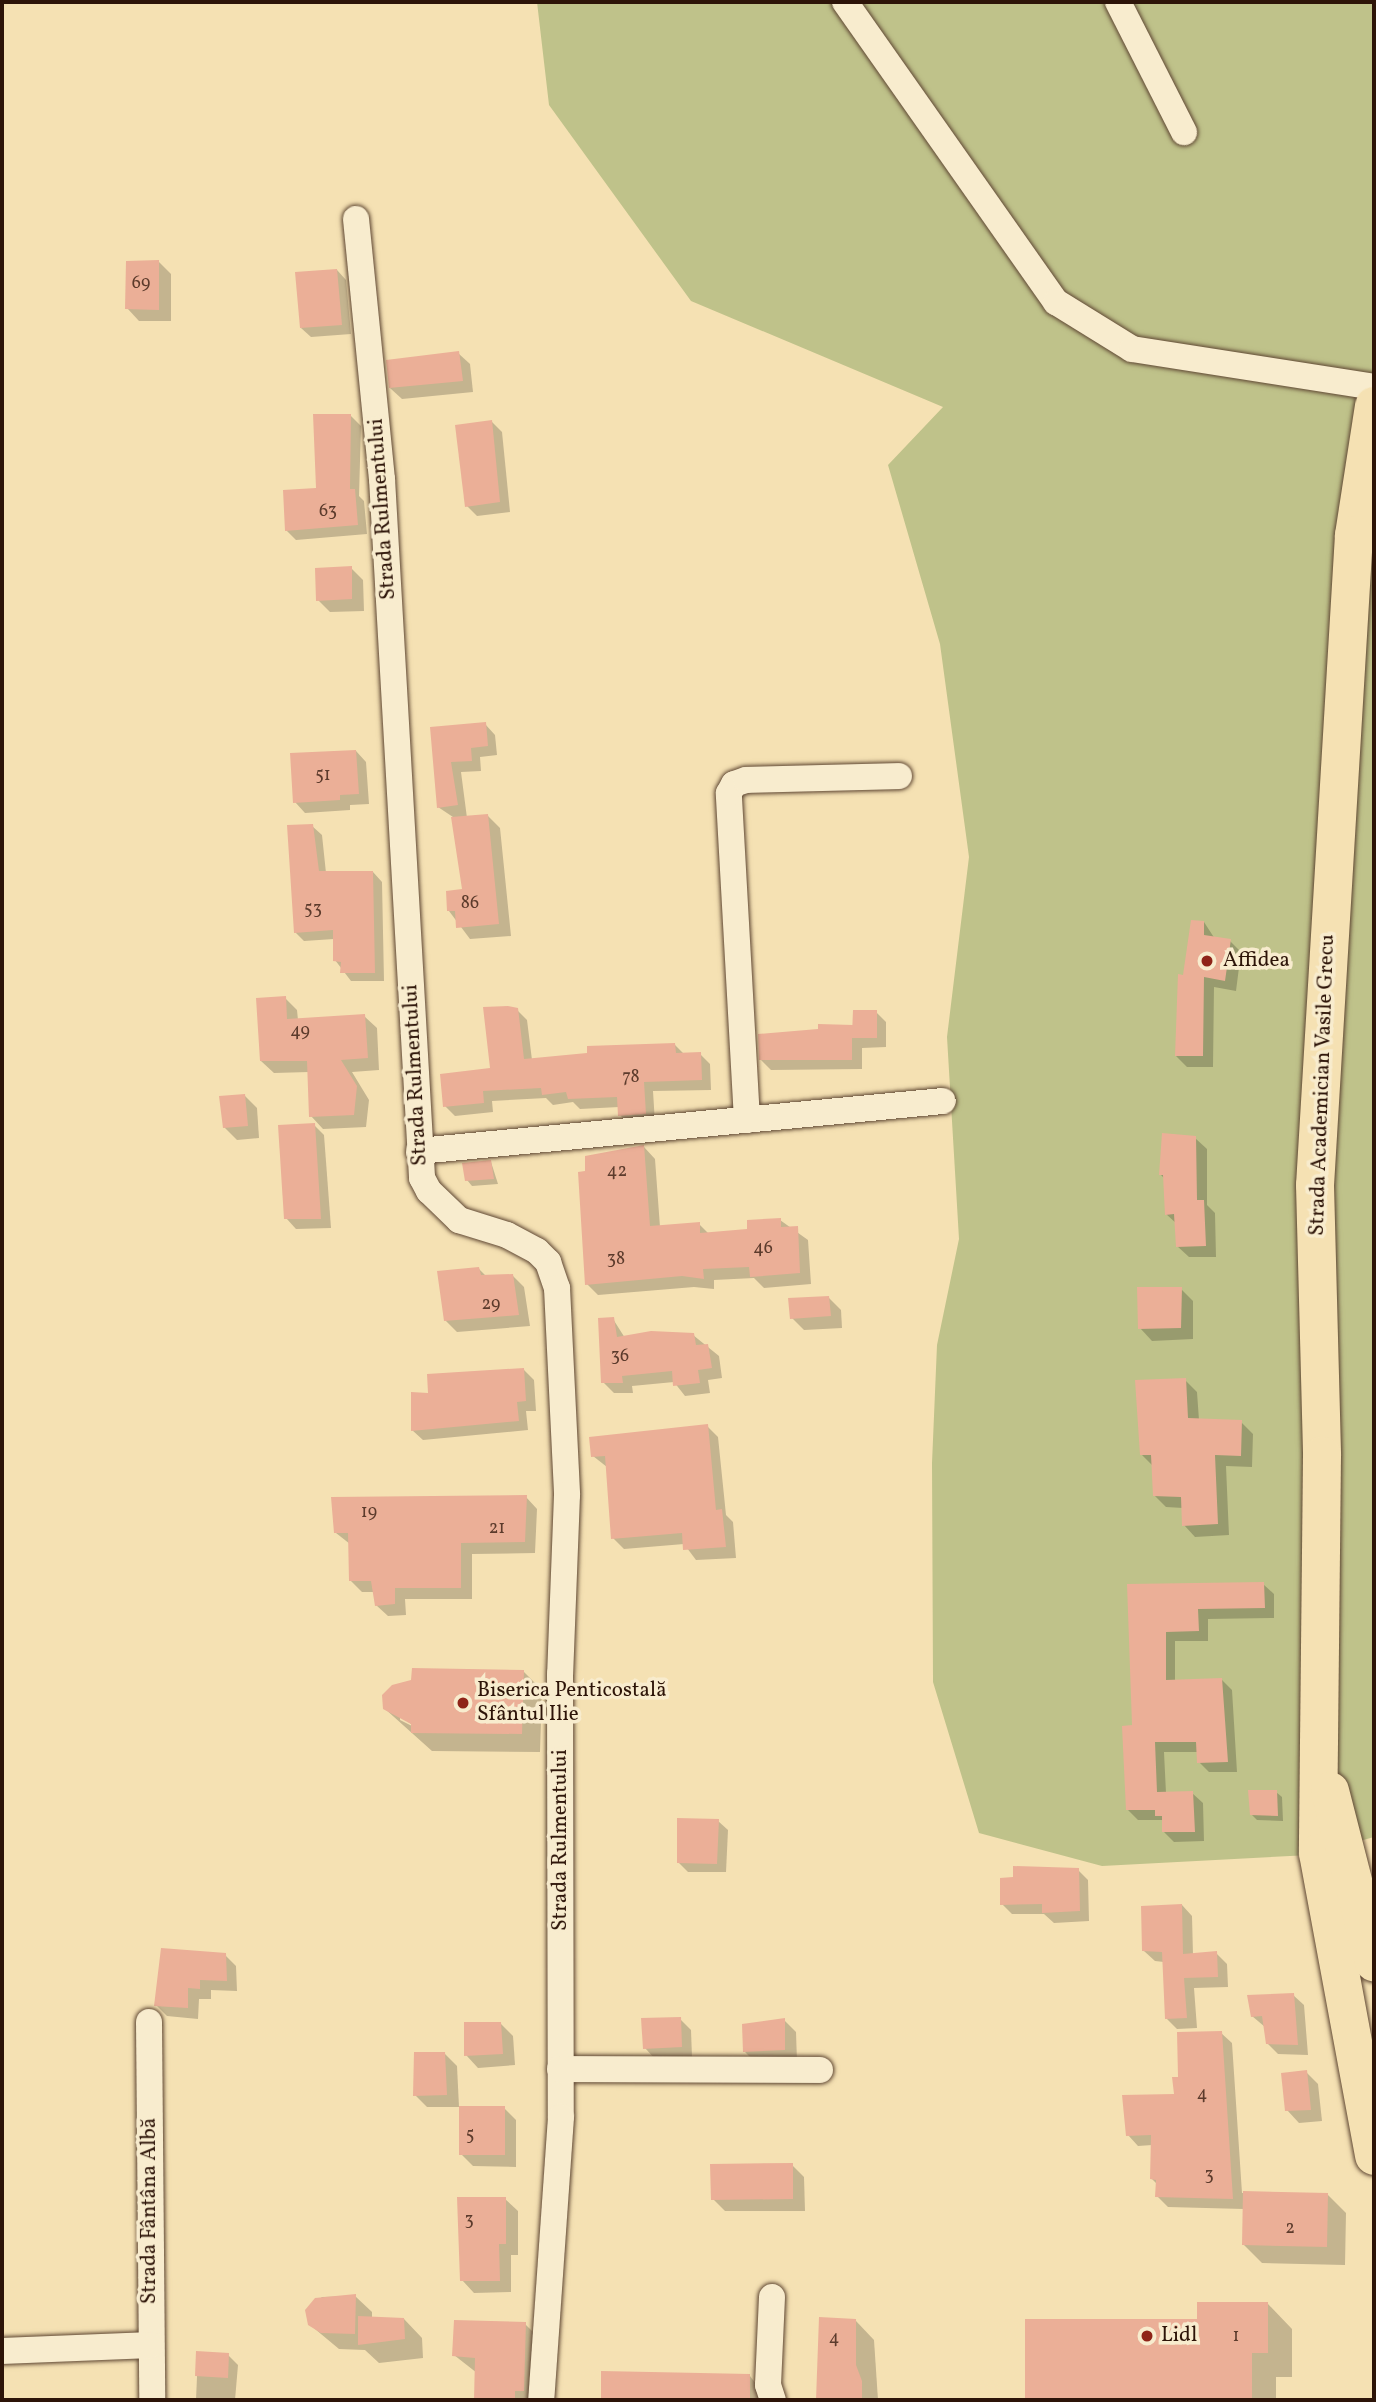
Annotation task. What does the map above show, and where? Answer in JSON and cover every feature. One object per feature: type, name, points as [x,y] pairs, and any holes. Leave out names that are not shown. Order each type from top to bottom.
[{"type":"main road","name":"Strada Academician Vasile Grecu","points":[[1374,407],[1354,535],[1315,1185],[1322,1765],[1318,1853],[1374,2156]]},
{"type":"main road","name":"Strada Academician Vasile Grecu","points":[[1322,1765],[1349,1852],[1374,1962]]},
{"type":"street","points":[[845,2],[1056,302],[1132,349],[1374,387]]},
{"type":"street","points":[[1118,2],[1184,132]]},
{"type":"street","name":"Strada Rulmentului","points":[[356,219],[382,479],[422,1178],[442,1206],[459,1220],[507,1235],[537,1251],[548,1262],[557,1288],[566,1495],[560,1674],[561,2117],[541,2400]]},
{"type":"street","points":[[747,1120],[729,793],[734,784],[746,779],[899,776]]},
{"type":"street","points":[[419,1151],[943,1101]]},
{"type":"street","name":"Strada Fântâna Albă","points":[[149,2022],[152,2400]]},
{"type":"street","points":[[559,2069],[820,2070]]},
{"type":"street","points":[[772,2297],[768,2385],[773,2400]]},
{"type":"street","points":[[2,2351],[151,2345]]},
{"type":"green space","points":[[537,2],[1374,2],[1374,1837],[1310,1855],[1102,1866],[979,1833],[933,1682],[932,1463],[937,1345],[959,1239],[947,1037],[969,857],[940,644],[888,465],[943,407],[691,301],[549,105]]},
{"type":"building","points":[[159,260],[159,310],[125,309],[126,261]]},
{"type":"building","points":[[337,269],[342,325],[300,328],[295,272]]},
{"type":"building","points":[[459,351],[463,381],[389,388],[386,360]]},
{"type":"building","points":[[313,414],[351,414],[350,489],[355,489],[358,525],[285,531],[283,490],[316,488]]},
{"type":"building","points":[[492,420],[500,502],[465,507],[455,425]]},
{"type":"building","points":[[352,566],[352,599],[316,601],[315,568]]},
{"type":"building","points":[[486,722],[488,746],[471,748],[472,761],[451,762],[458,805],[437,808],[430,727]]},
{"type":"building","points":[[356,750],[359,794],[340,795],[340,800],[293,803],[290,753]]},
{"type":"building","points":[[488,814],[499,924],[456,928],[455,911],[447,911],[446,891],[462,889],[451,817]]},
{"type":"building","points":[[313,824],[319,871],[373,871],[375,973],[340,973],[341,962],[333,961],[333,930],[294,933],[287,825]]},
{"type":"building","points":[[1191,920],[1204,921],[1204,935],[1231,939],[1225,981],[1204,977],[1203,1056],[1175,1056],[1178,974],[1183,975]]},
{"type":"building","points":[[286,996],[287,1019],[365,1014],[368,1058],[341,1060],[357,1086],[354,1115],[309,1117],[307,1061],[260,1061],[256,998]]},
{"type":"building","points":[[483,1007],[518,1008],[524,1059],[587,1053],[587,1046],[675,1043],[676,1053],[701,1052],[702,1080],[644,1082],[646,1114],[618,1116],[617,1097],[568,1099],[566,1092],[542,1095],[541,1088],[483,1091],[484,1103],[443,1107],[440,1074],[490,1068]]},
{"type":"building","points":[[853,1010],[877,1010],[877,1038],[852,1038],[852,1060],[759,1060],[758,1034],[818,1029],[818,1024],[852,1025]]},
{"type":"building","points":[[245,1094],[248,1126],[223,1128],[219,1096]]},
{"type":"building","points":[[315,1123],[321,1219],[284,1219],[278,1125]]},
{"type":"building","points":[[1162,1133],[1196,1136],[1197,1200],[1204,1200],[1206,1246],[1176,1247],[1174,1214],[1165,1215],[1163,1175],[1159,1175]]},
{"type":"building","points":[[644,1145],[650,1226],[700,1222],[700,1233],[747,1229],[747,1220],[781,1218],[781,1227],[798,1226],[800,1273],[750,1277],[749,1267],[703,1269],[704,1279],[682,1276],[585,1285],[578,1172],[585,1171],[585,1156]]},
{"type":"building","points":[[491,1160],[494,1179],[465,1181],[462,1163]]},
{"type":"building","points":[[479,1267],[481,1275],[513,1274],[519,1315],[444,1321],[437,1271]]},
{"type":"building","points":[[1137,1287],[1182,1287],[1181,1328],[1138,1329]]},
{"type":"building","points":[[829,1296],[831,1316],[790,1319],[788,1298]]},
{"type":"building","points":[[614,1317],[617,1337],[651,1331],[694,1333],[696,1345],[708,1344],[712,1368],[698,1370],[700,1383],[673,1386],[672,1371],[622,1376],[623,1383],[601,1383],[598,1318]]},
{"type":"building","points":[[524,1368],[526,1401],[517,1402],[519,1421],[411,1431],[411,1392],[428,1393],[427,1374]]},
{"type":"building","points":[[1186,1378],[1188,1418],[1242,1420],[1241,1456],[1215,1455],[1218,1524],[1182,1526],[1181,1497],[1153,1496],[1151,1455],[1140,1455],[1135,1380]]},
{"type":"building","points":[[708,1424],[716,1510],[722,1509],[726,1547],[683,1550],[682,1533],[611,1539],[605,1456],[591,1457],[589,1437]]},
{"type":"building","points":[[527,1495],[525,1542],[461,1543],[461,1588],[395,1588],[395,1604],[375,1606],[371,1581],[349,1581],[348,1533],[334,1533],[331,1497]]},
{"type":"building","points":[[1264,1582],[1265,1608],[1198,1609],[1199,1631],[1166,1632],[1166,1680],[1222,1678],[1228,1762],[1197,1763],[1196,1742],[1155,1742],[1157,1792],[1193,1791],[1195,1832],[1162,1832],[1162,1816],[1155,1816],[1155,1810],[1126,1810],[1122,1726],[1132,1725],[1127,1584]]},
{"type":"building","name":"Biserica Penticostală Sfântul Ilie","points":[[412,1668],[524,1670],[522,1734],[411,1733],[411,1724],[383,1709],[382,1695],[392,1685],[411,1680]]},
{"type":"building","points":[[1248,1790],[1277,1790],[1278,1816],[1250,1815]]},
{"type":"building","points":[[677,1818],[719,1819],[717,1864],[677,1863]]},
{"type":"building","points":[[1013,1866],[1079,1868],[1080,1911],[1042,1913],[1042,1904],[1000,1905],[1000,1878],[1013,1877]]},
{"type":"building","points":[[1182,1904],[1183,1954],[1217,1951],[1218,1977],[1184,1978],[1187,2018],[1165,2019],[1162,1952],[1142,1951],[1141,1906]]},
{"type":"building","points":[[161,1948],[226,1953],[227,1981],[200,1980],[200,1989],[188,1988],[188,2008],[154,2006]]},
{"type":"building","points":[[1294,1993],[1298,2045],[1266,2044],[1262,2016],[1251,2017],[1247,1995]]},
{"type":"building","points":[[681,2017],[682,2047],[643,2049],[641,2018]]},
{"type":"building","points":[[785,2018],[785,2050],[743,2052],[742,2024]]},
{"type":"building","points":[[464,2022],[501,2022],[503,2054],[464,2056]]},
{"type":"building","points":[[1222,2031],[1233,2199],[1155,2197],[1156,2180],[1150,2179],[1151,2135],[1126,2136],[1122,2095],[1174,2094],[1172,2077],[1178,2077],[1177,2032]]},
{"type":"building","points":[[414,2052],[445,2052],[447,2095],[413,2096]]},
{"type":"building","points":[[1307,2070],[1311,2110],[1285,2111],[1281,2073]]},
{"type":"building","points":[[459,2106],[505,2106],[505,2155],[459,2155]]},
{"type":"building","points":[[793,2163],[793,2199],[711,2200],[710,2164]]},
{"type":"building","points":[[1243,2191],[1328,2193],[1327,2247],[1242,2245]]},
{"type":"building","points":[[457,2197],[506,2197],[506,2244],[499,2244],[500,2281],[460,2281]]},
{"type":"building","points":[[356,2294],[355,2334],[321,2333],[308,2325],[305,2310],[315,2298]]},
{"type":"building","name":"Lidl","points":[[1197,2302],[1268,2302],[1268,2353],[1252,2353],[1252,2400],[1025,2400],[1025,2319],[1197,2319]]},
{"type":"building","points":[[358,2316],[404,2318],[405,2339],[358,2345]]},
{"type":"building","points":[[819,2317],[856,2319],[856,2365],[862,2381],[862,2400],[816,2400]]},
{"type":"building","points":[[454,2320],[526,2322],[524,2391],[515,2391],[515,2400],[474,2400],[475,2358],[452,2356]]},
{"type":"building","points":[[196,2351],[229,2353],[228,2378],[195,2376]]},
{"type":"building","points":[[601,2371],[750,2374],[750,2400],[601,2400]]},
{"type":"place","name":"Affidea","points":[[1207,961]]},
{"type":"place","name":"Biserica Penticostală Sfântul Ilie","points":[[463,1703]]},
{"type":"place","name":"Lidl","points":[[1147,2336]]}]
